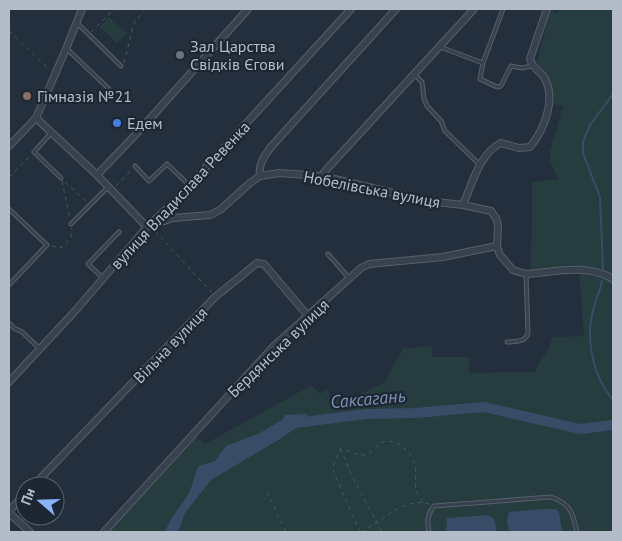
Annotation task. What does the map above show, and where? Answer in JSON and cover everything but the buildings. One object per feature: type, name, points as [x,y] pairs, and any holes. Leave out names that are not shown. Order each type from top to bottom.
[{"type":"street","points":[[9,146],[36,118],[82,9]]},
{"type":"street","points":[[97,175],[140,130],[248,9]]},
{"type":"street","name":"вулиця Владислава Ревенка","points":[[9,382],[104,278],[147,227],[175,201],[351,9]]},
{"type":"street","points":[[36,118],[97,175],[147,227],[173,218],[210,215],[220,210],[260,176],[259,168],[261,162],[270,148],[396,9]]},
{"type":"street","points":[[322,176],[474,9]]},
{"type":"street","points":[[463,205],[480,165],[494,146],[501,143],[524,148],[530,147],[534,143],[548,113],[549,96],[545,79],[532,66],[530,56],[546,9]]},
{"type":"street","name":"Нобелівська вулиця","points":[[260,176],[279,173],[322,176],[427,201],[486,209],[494,214],[498,225],[497,246]]},
{"type":"street","points":[[497,246],[508,266],[518,273],[526,274],[579,269],[591,270],[613,279]]},
{"type":"street","name":"Бердянська вулиця","points":[[104,532],[274,346],[361,268],[369,264],[443,257],[497,246]]},
{"type":"street","name":"Вільна вулиця","points":[[43,476],[215,297],[257,262],[264,264],[308,316]]},
{"type":"street","points":[[9,512],[30,532]]},
{"type":"lane","points":[[503,9],[483,63],[480,79],[497,87],[501,86],[511,66],[522,68],[532,66]]},
{"type":"lane","points":[[76,23],[122,66]]},
{"type":"lane","points":[[440,47],[483,63]]},
{"type":"lane","points":[[66,49],[108,89]]},
{"type":"lane","points":[[415,75],[422,82],[424,99],[427,106],[441,121],[446,131],[480,165]]},
{"type":"lane","points":[[52,133],[34,152],[61,178]]},
{"type":"lane","points":[[135,166],[150,181],[167,164],[189,185]]},
{"type":"lane","points":[[71,224],[110,188]]},
{"type":"lane","points":[[9,209],[47,245],[9,286]]},
{"type":"lane","points":[[104,278],[88,264],[119,232]]},
{"type":"lane","points":[[328,254],[349,278]]},
{"type":"lane","points":[[507,342],[522,341],[527,338],[526,274]]},
{"type":"lane","points":[[9,323],[40,348]]},
{"type":"lane","points":[[429,532],[428,514],[434,506],[551,497],[560,500],[569,507],[577,532]]},
{"type":"path","points":[[88,35],[110,13],[117,9]]},
{"type":"path","points":[[122,66],[126,62],[134,23],[145,9]]},
{"type":"path","points":[[9,31],[55,74]]},
{"type":"path","points":[[9,38],[12,34]]},
{"type":"path","points":[[9,178],[34,152]]},
{"type":"path","points":[[110,188],[135,166]]},
{"type":"path","points":[[61,178],[90,205]]},
{"type":"path","points":[[47,245],[61,248],[71,238],[71,224],[61,178]]},
{"type":"path","points":[[147,227],[158,233],[215,297]]},
{"type":"path","points":[[340,449],[347,449],[362,456],[368,454],[382,442],[398,444],[411,455],[415,463],[417,492],[424,502]]},
{"type":"path","points":[[340,449],[382,532]]},
{"type":"path","points":[[340,449],[333,468],[334,473],[360,532],[396,510],[416,502],[424,502],[434,506]]},
{"type":"path","points":[[267,492],[286,532]]},
{"type":"green space","points":[[558,9],[613,9],[613,532],[104,532],[193,435],[205,444],[312,385],[320,394],[327,389],[330,399],[341,395],[345,402],[385,382],[403,348],[432,346],[432,357],[469,357],[469,373],[534,372],[550,346],[552,337],[584,336],[579,269],[531,274],[532,182],[559,179],[550,163],[550,151],[563,106],[551,104],[548,81],[537,62],[550,10],[557,13]]},
{"type":"green space","points":[[109,17],[127,33],[117,43],[100,27]]},
{"type":"water","points":[[308,414],[296,428],[280,439],[211,480],[185,513],[178,532],[165,532],[188,494],[199,466],[215,461],[226,446],[258,434],[282,420],[285,415]]},
{"type":"water","points":[[555,509],[559,512],[562,532],[509,532],[507,521],[509,512]]},
{"type":"water","points":[[488,515],[494,519],[497,532],[446,532],[447,518]]},
{"type":"waterway","points":[[603,269],[600,197],[583,153],[583,142],[590,125],[613,94]]},
{"type":"waterway","points":[[602,281],[590,326],[591,348],[596,371],[613,400]]},
{"type":"waterway","name":"Саксагань","points":[[288,424],[366,414],[416,413],[484,407],[580,429],[613,425]]},
{"type":"place","name":"Зал Царства Свідків Єгови","points":[[180,55]]},
{"type":"place","name":"Гімназія №21","points":[[27,96]]},
{"type":"place","name":"Едем","points":[[117,123]]}]
